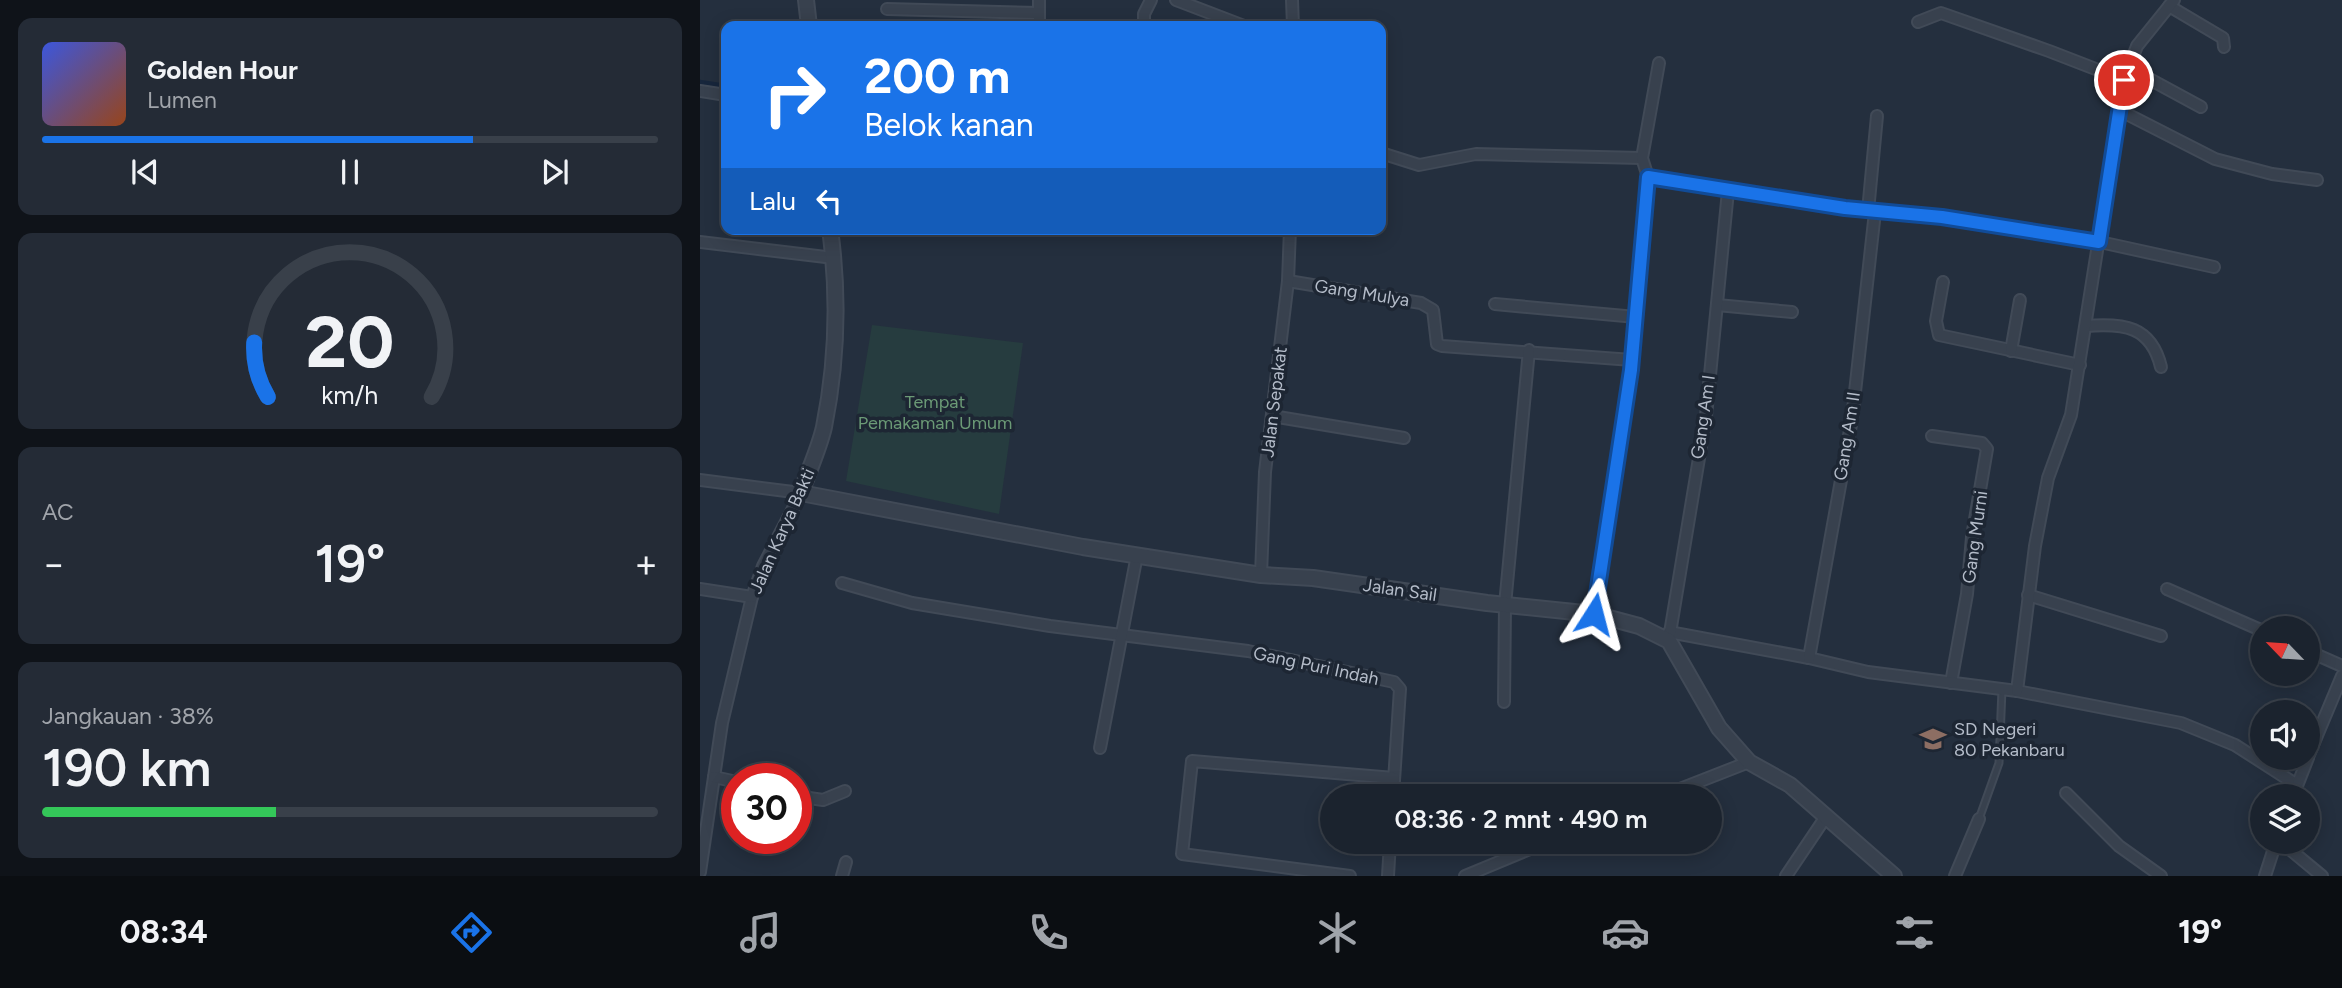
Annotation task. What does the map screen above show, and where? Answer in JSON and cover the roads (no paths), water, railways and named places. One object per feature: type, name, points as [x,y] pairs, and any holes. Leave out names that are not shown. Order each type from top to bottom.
[{"type":"street","points":[[806,0],[808,21]]},
{"type":"street","points":[[1039,21],[1040,0]]},
{"type":"street","points":[[1144,21],[1144,14],[1152,0]]},
{"type":"street","points":[[1176,0],[1231,21]]},
{"type":"street","points":[[1292,0],[1293,21]]},
{"type":"street","points":[[2017,691],[2028,596],[2048,478],[2071,415],[2124,80],[2137,46],[2172,3],[2223,38],[2224,47]]},
{"type":"street","points":[[887,9],[1039,13]]},
{"type":"street","points":[[1918,22],[1941,13],[2124,80]]},
{"type":"street","points":[[1594,614],[1632,360],[1648,177],[1642,158],[1659,63]]},
{"type":"street","points":[[2129,68],[2201,107]]},
{"type":"street","points":[[700,91],[721,93]]},
{"type":"street","points":[[2119,110],[2215,159],[2272,174],[2318,180]]},
{"type":"street","name":"Gang Am II","points":[[1809,658],[1852,419],[1872,212],[1877,116]]},
{"type":"street","points":[[1386,154],[1419,164],[1476,154],[1642,158]]},
{"type":"street","points":[[1648,177],[1872,212],[1942,217],[2099,242],[2214,267]]},
{"type":"street","name":"Gang Am I","points":[[1669,637],[1706,416],[1728,191]]},
{"type":"street","name":"Jalan Karya Bakti","points":[[700,867],[722,723],[752,597],[763,566],[801,493],[823,430],[833,366],[837,300],[831,235]]},
{"type":"street","name":"Jalan Sepakat","points":[[1261,575],[1265,472],[1288,281],[1290,235]]},
{"type":"street","points":[[700,242],[834,258]]},
{"type":"street","name":"Gang Mulya","points":[[1288,281],[1421,303],[1433,310],[1435,337],[1437,344],[1442,346],[1529,350],[1632,360]]},
{"type":"street","points":[[1944,282],[1936,321],[1940,335],[2080,365]]},
{"type":"street","points":[[2011,351],[2020,300]]},
{"type":"street","points":[[1495,304],[1636,317]]},
{"type":"street","points":[[1717,305],[1791,312]]},
{"type":"street","points":[[2086,326],[2120,327],[2141,332],[2152,341],[2161,367]]},
{"type":"street","points":[[1504,702],[1505,605],[1529,350]]},
{"type":"street","points":[[1272,416],[1404,438]]},
{"type":"street","name":"Gang Murni","points":[[1932,436],[1982,443],[1987,449],[1972,537],[1967,594],[1951,682]]},
{"type":"street","points":[[700,480],[801,493]]},
{"type":"street","name":"Jalan Sail","points":[[801,493],[1007,534],[1261,575],[1313,578],[1505,605],[1594,614],[1669,637]]},
{"type":"street","points":[[1100,748],[1137,555]]},
{"type":"street","points":[[842,583],[912,603],[1051,626],[1122,633]]},
{"type":"street","points":[[2167,589],[2250,625]]},
{"type":"street","points":[[700,590],[752,597]]},
{"type":"street","points":[[2028,596],[2161,636]]},
{"type":"street","name":"Gang Puri Indah","points":[[1122,633],[1248,651],[1395,682],[1400,689],[1394,784]]},
{"type":"street","points":[[1669,637],[1809,658],[1868,672],[2017,691],[2181,723],[2235,745],[2295,784]]},
{"type":"street","points":[[1669,637],[1719,728],[1749,762],[1790,785],[1894,876]]},
{"type":"street","points":[[2320,656],[2342,666]]},
{"type":"street","points":[[2320,729],[2342,676]]},
{"type":"street","points":[[1350,876],[1182,854],[1192,761],[1394,778]]},
{"type":"street","points":[[1693,784],[1749,762]]},
{"type":"street","points":[[714,777],[721,779]]},
{"type":"street","points":[[812,798],[823,800],[845,791]]},
{"type":"street","points":[[2066,793],[2119,846],[2161,876]]},
{"type":"street","points":[[1786,876],[1825,818]]},
{"type":"street","points":[[1955,876],[1979,819]]},
{"type":"street","points":[[1388,876],[1389,854]]},
{"type":"street","points":[[1463,875],[1516,854]]},
{"type":"street","points":[[2265,876],[2274,854]]},
{"type":"street","points":[[2294,854],[2322,876]]},
{"type":"street","points":[[842,876],[846,862]]},
{"type":"lane","points":[[1979,819],[1999,763],[2002,689]]},
{"type":"waterway","points":[[700,82],[721,85]]},
{"type":"place","name":"SD Negeri 80 Pekanbaru","points":[[1933,739]]},
{"type":"park label","name":"Tempat Pemakaman Umum","points":[[935,412]]}]
